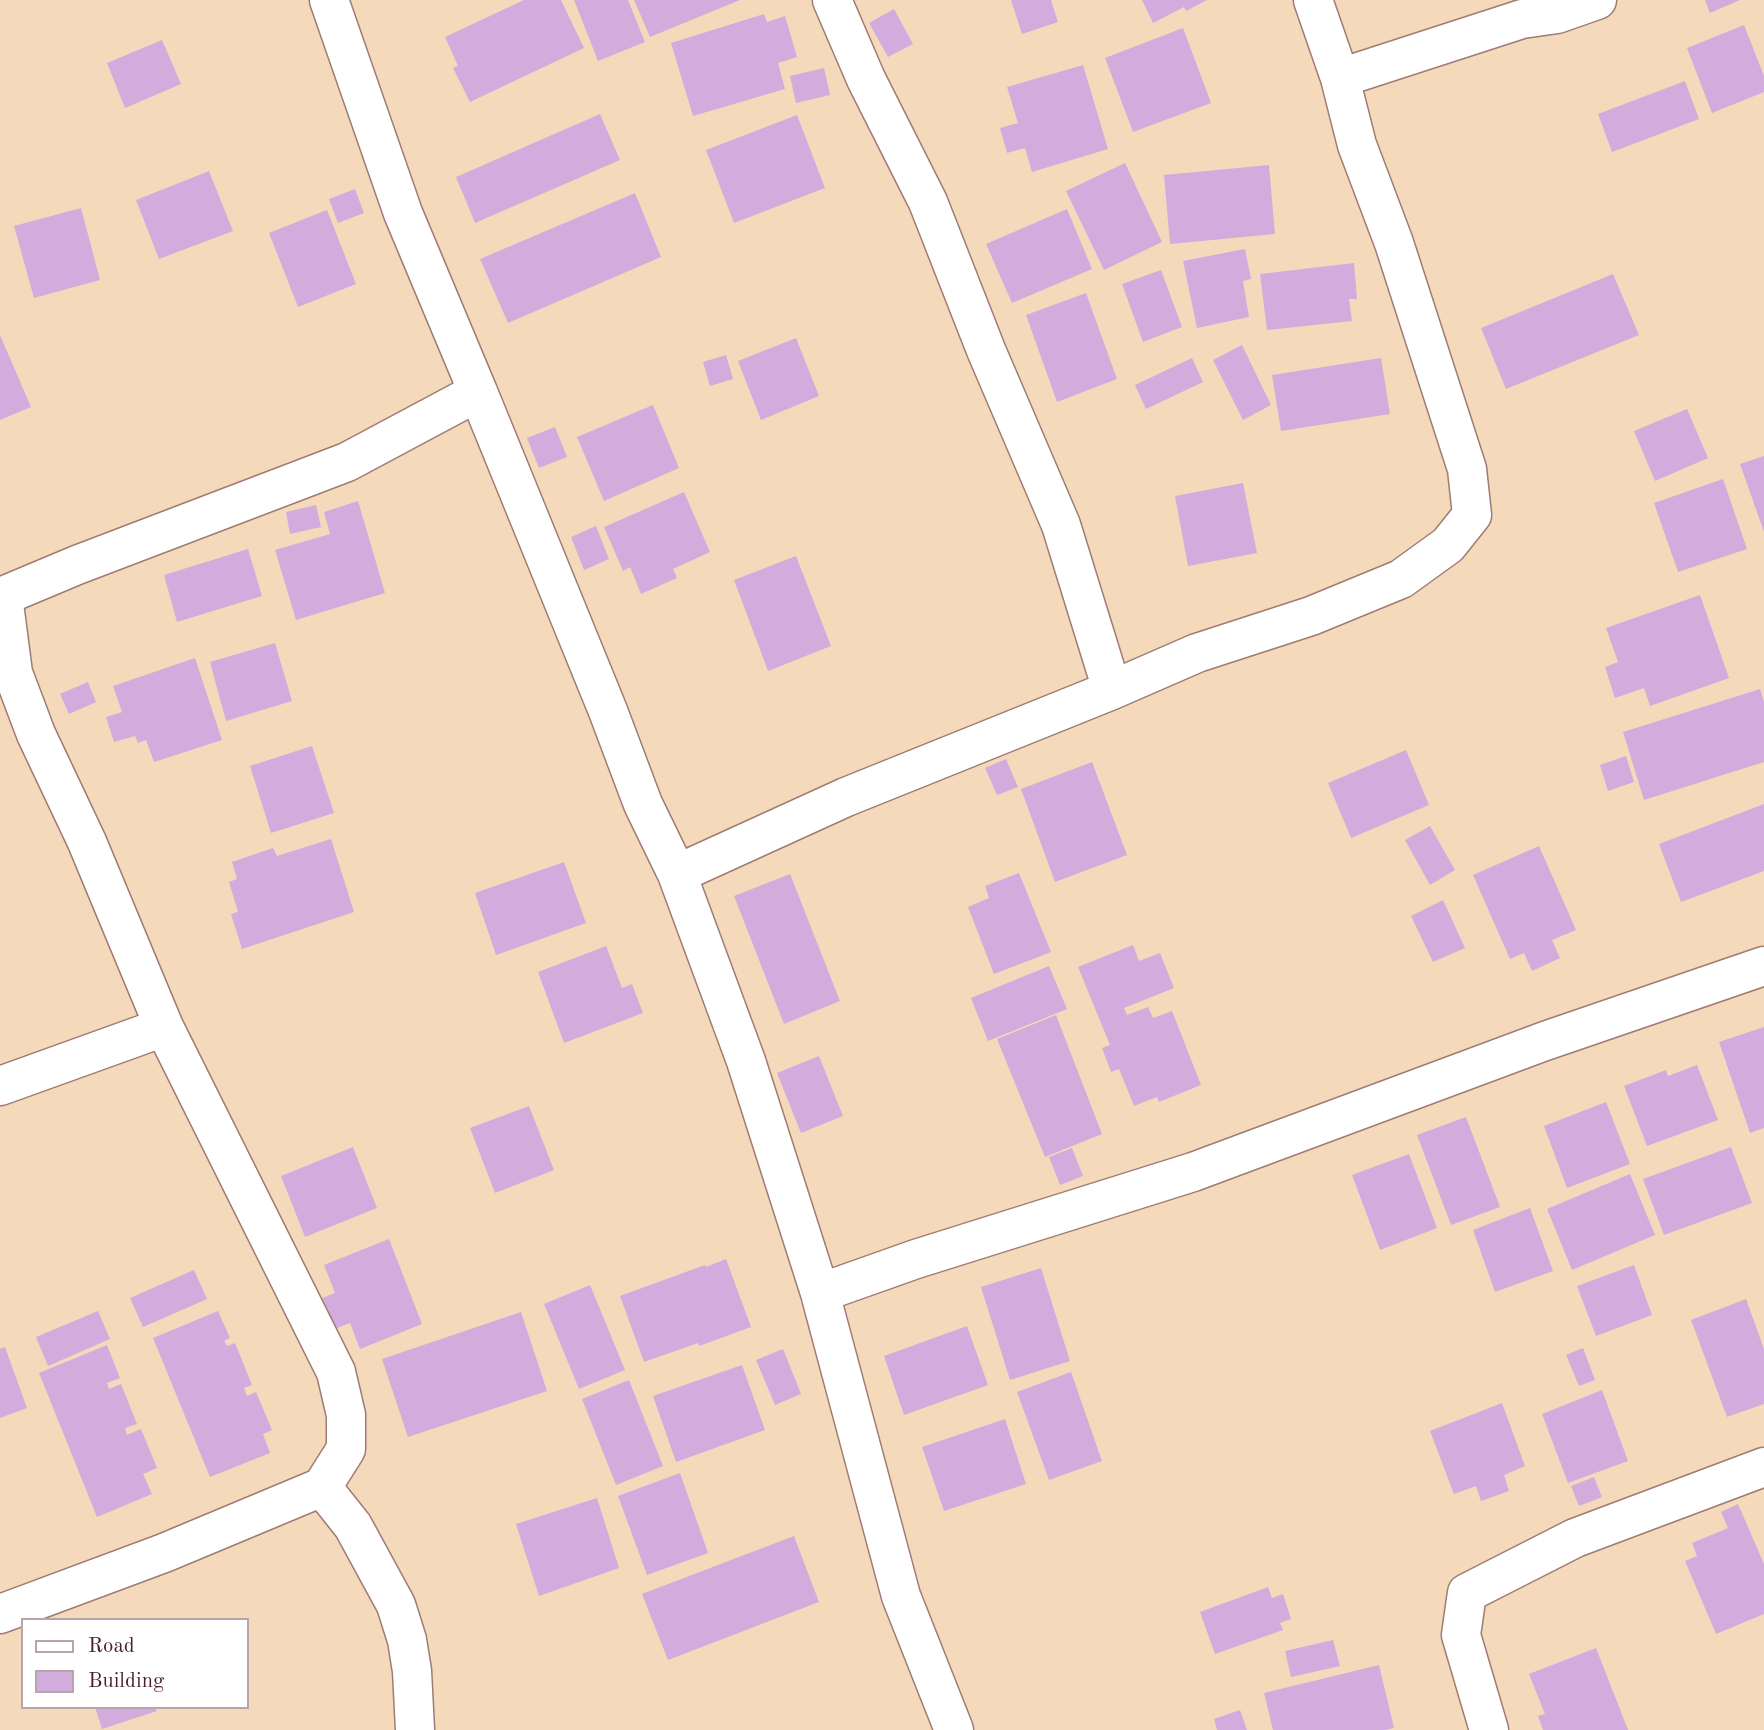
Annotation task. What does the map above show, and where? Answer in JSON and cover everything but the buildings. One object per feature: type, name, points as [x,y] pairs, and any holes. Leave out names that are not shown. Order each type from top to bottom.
[{"type":"street","points":[[329,0],[403,213],[608,711],[643,804],[677,874],[746,1061],[820,1293],[901,1596],[954,1730]]},
{"type":"street","points":[[832,0],[866,79],[928,202],[986,350],[1061,525],[1112,690]]},
{"type":"street","points":[[677,874],[846,797],[1197,653],[1311,616],[1401,579],[1448,545],[1472,516],[1467,469],[1394,243],[1357,145],[1340,78],[1313,0]]},
{"type":"street","points":[[1340,78],[1509,9],[1556,14],[1597,0]]},
{"type":"street","points":[[0,1614],[164,1553],[322,1487],[346,1450],[346,1415],[335,1372],[164,1027],[87,842],[36,734],[13,673],[1,596],[347,462],[478,392]]},
{"type":"street","points":[[820,1293],[916,1259],[1193,1172],[1545,1041],[1764,966]]},
{"type":"street","points":[[0,1086],[164,1027]]},
{"type":"street","points":[[1489,1730],[1461,1635],[1467,1593],[1575,1538],[1764,1466]]},
{"type":"street","points":[[322,1487],[352,1526],[396,1605],[407,1640],[412,1671],[415,1730]]}]
